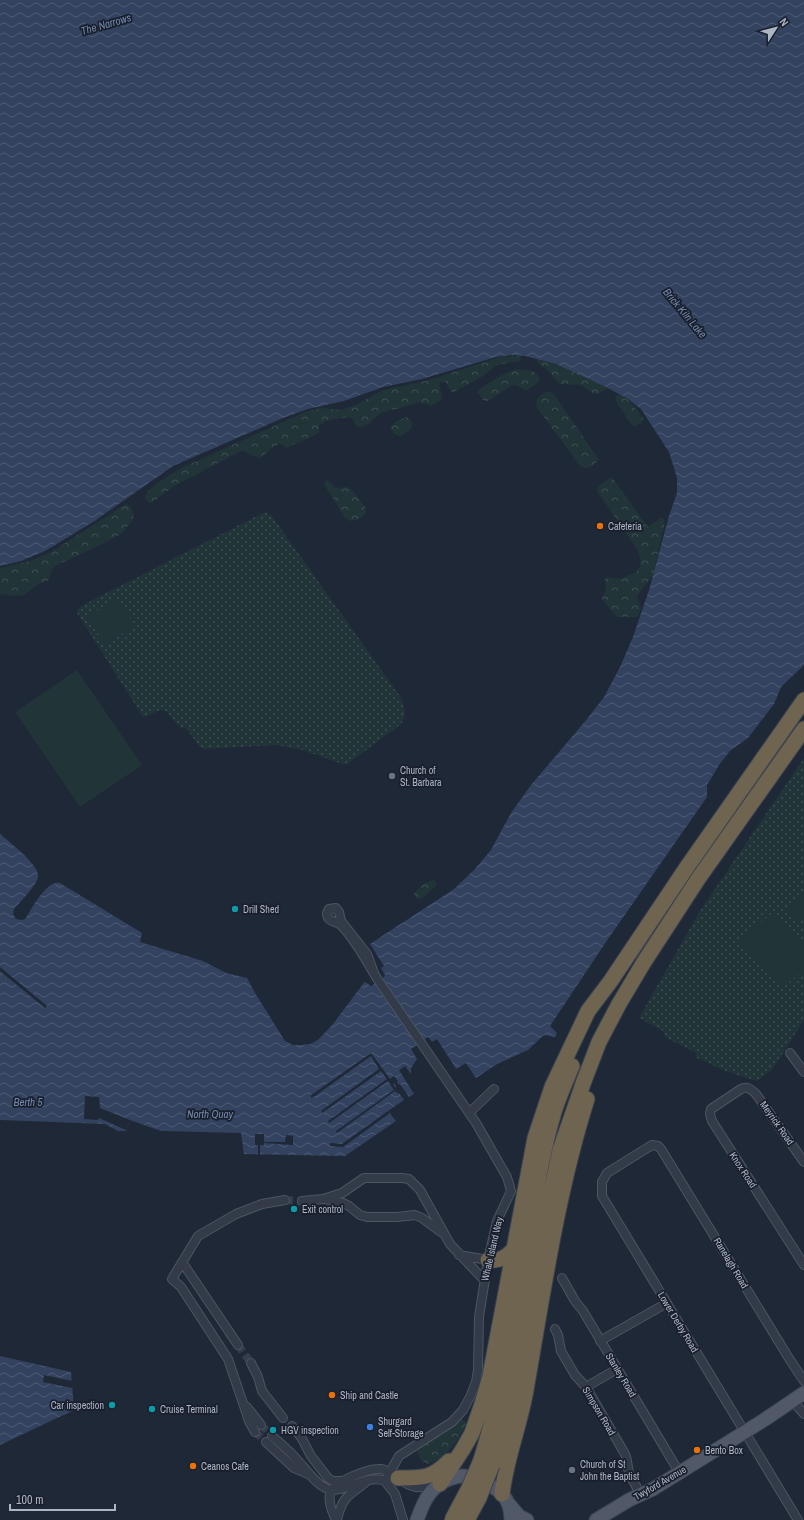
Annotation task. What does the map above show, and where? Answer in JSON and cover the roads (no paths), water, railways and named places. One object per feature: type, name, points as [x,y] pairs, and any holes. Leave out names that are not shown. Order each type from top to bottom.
[{"type":"highway","points":[[439,1484],[468,1441],[490,1376],[535,1138],[552,1087],[588,1011],[610,982],[686,867],[804,700]]},
{"type":"highway","points":[[452,1520],[469,1488],[487,1462],[504,1426],[515,1378],[539,1249],[560,1150],[581,1087],[600,1042],[644,962],[698,879],[804,729]]},
{"type":"highway","points":[[467,1520],[479,1498],[487,1462],[493,1422],[536,1193],[554,1111],[577,1054],[610,982]]},
{"type":"highway","points":[[505,1498],[505,1472],[526,1393],[567,1166],[593,1081],[628,989]]},
{"type":"highway","points":[[488,1260],[505,1258],[513,1250]]},
{"type":"highway","points":[[391,1477],[425,1477],[436,1472],[455,1453],[476,1420]]},
{"type":"main road","name":"Twyford Avenue","points":[[596,1520],[638,1495],[653,1489],[799,1397]]},
{"type":"main road","points":[[417,1520],[426,1499],[432,1490],[439,1484],[464,1476],[492,1487],[505,1498],[519,1516],[527,1520]]},
{"type":"main road","points":[[505,1498],[511,1520]]},
{"type":"street","points":[[336,918],[341,920],[348,928],[367,954],[374,973],[363,953],[336,918]]},
{"type":"street","name":"Whale Island Way","points":[[374,973],[424,1049],[469,1113],[507,1177],[512,1191],[497,1221],[488,1260],[479,1317],[478,1370],[476,1382],[471,1395],[463,1410],[452,1422],[399,1456],[391,1477]]},
{"type":"street","points":[[790,1053],[804,1072]]},
{"type":"street","name":"Meyrick Road","points":[[748,1088],[756,1094],[804,1162]]},
{"type":"street","name":"Knox Road","points":[[748,1088],[741,1089],[715,1106],[710,1112],[711,1118],[804,1265]]},
{"type":"street","points":[[469,1113],[494,1089]]},
{"type":"street","name":"Lower Derby Road","points":[[658,1146],[651,1146],[607,1173],[602,1182],[602,1196],[798,1520]]},
{"type":"street","name":"Ranelagh Road","points":[[658,1146],[665,1154],[804,1381]]},
{"type":"street","points":[[302,1201],[322,1199],[346,1191],[364,1178],[405,1178],[412,1182],[420,1190],[443,1234],[450,1244],[484,1281]]},
{"type":"street","points":[[322,1199],[343,1203],[360,1215],[367,1217],[397,1217],[415,1215],[422,1218],[443,1234]]},
{"type":"street","points":[[255,1432],[249,1421],[233,1377],[232,1368],[226,1356],[181,1287],[172,1279],[198,1236],[236,1214],[262,1204],[285,1200]]},
{"type":"street","points":[[459,1255],[488,1260]]},
{"type":"street","points":[[182,1262],[238,1345]]},
{"type":"street","name":"Stanley Road","points":[[562,1278],[679,1472]]},
{"type":"street","points":[[600,1341],[667,1303]]},
{"type":"street","name":"Simpson Road","points":[[555,1329],[561,1351],[575,1375],[586,1387],[627,1459],[632,1480],[638,1487],[638,1495]]},
{"type":"street","points":[[251,1363],[258,1377],[262,1391],[283,1418]]},
{"type":"street","points":[[586,1387],[617,1369]]},
{"type":"street","points":[[799,1397],[804,1414]]},
{"type":"street","points":[[241,1399],[261,1425]]},
{"type":"street","points":[[292,1426],[328,1478],[333,1481],[342,1481]]},
{"type":"street","points":[[269,1439],[294,1468],[310,1475],[323,1487],[332,1490],[340,1490],[353,1484],[377,1478],[391,1477]]},
{"type":"street","points":[[336,1520],[330,1507],[332,1490],[342,1481],[372,1469],[380,1469],[391,1477],[415,1487],[439,1484]]},
{"type":"street","points":[[391,1477],[391,1487],[395,1494],[403,1520]]},
{"type":"street","points":[[336,1520],[346,1498],[368,1481]]},
{"type":"water","points":[[0,0],[804,0],[804,665],[781,687],[774,704],[748,738],[730,751],[719,765],[707,785],[707,797],[608,939],[550,1026],[557,1033],[555,1037],[544,1035],[528,1050],[497,1064],[476,1078],[466,1063],[456,1069],[437,1039],[432,1042],[428,1037],[411,1049],[417,1059],[411,1068],[411,1074],[405,1066],[399,1070],[414,1094],[409,1097],[400,1084],[395,1087],[404,1100],[388,1111],[396,1121],[345,1156],[244,1154],[241,1133],[161,1131],[130,1120],[126,1131],[118,1131],[105,1124],[0,1120],[0,834],[29,860],[34,866],[38,877],[35,884],[14,909],[13,914],[16,919],[25,919],[35,902],[45,890],[55,883],[60,883],[142,933],[140,942],[203,961],[226,973],[247,978],[285,1041],[293,1045],[311,1044],[319,1039],[333,1024],[365,982],[371,986],[384,977],[385,975],[381,968],[384,966],[370,944],[454,889],[474,870],[491,850],[511,813],[531,785],[604,697],[620,667],[633,637],[649,590],[669,516],[677,493],[677,478],[669,452],[641,409],[628,399],[556,364],[525,356],[512,355],[496,357],[422,379],[383,387],[344,401],[308,409],[283,418],[173,466],[93,522],[45,551],[21,561],[0,566]]},
{"type":"water","points":[[0,1356],[71,1372],[74,1410],[0,1445]]},
{"type":"tunnel","points":[[285,1200],[302,1201]]},
{"type":"tunnel","points":[[238,1345],[251,1363]]},
{"type":"tunnel","points":[[261,1425],[272,1436]]},
{"type":"tunnel","points":[[255,1432],[266,1442]]},
{"type":"place","name":"Cafeteria","points":[[600,526]]},
{"type":"place","name":"Church of St. Barbara","points":[[392,776]]},
{"type":"place","name":"Drill Shed","points":[[235,909]]},
{"type":"place","name":"Exit control","points":[[294,1209]]},
{"type":"place","name":"Ship and Castle","points":[[332,1395]]},
{"type":"place","name":"Car inspection","points":[[112,1405]]},
{"type":"place","name":"Cruise Terminal","points":[[152,1409]]},
{"type":"place","name":"Shurgard Self-Storage","points":[[370,1427]]},
{"type":"place","name":"HGV inspection","points":[[273,1430]]},
{"type":"place","name":"Bento Box","points":[[697,1450]]},
{"type":"place","name":"Ceanos Cafe","points":[[193,1466]]},
{"type":"place","name":"Church of St John the Baptist","points":[[572,1470]]},
{"type":"water label","name":"The Narrows","points":[[106,24]]},
{"type":"water label","name":"Brick Kiln Lake","points":[[685,313]]},
{"type":"water label","name":"Berth 5","points":[[28,1102]]},
{"type":"water label","name":"North Quay","points":[[210,1114]]}]
